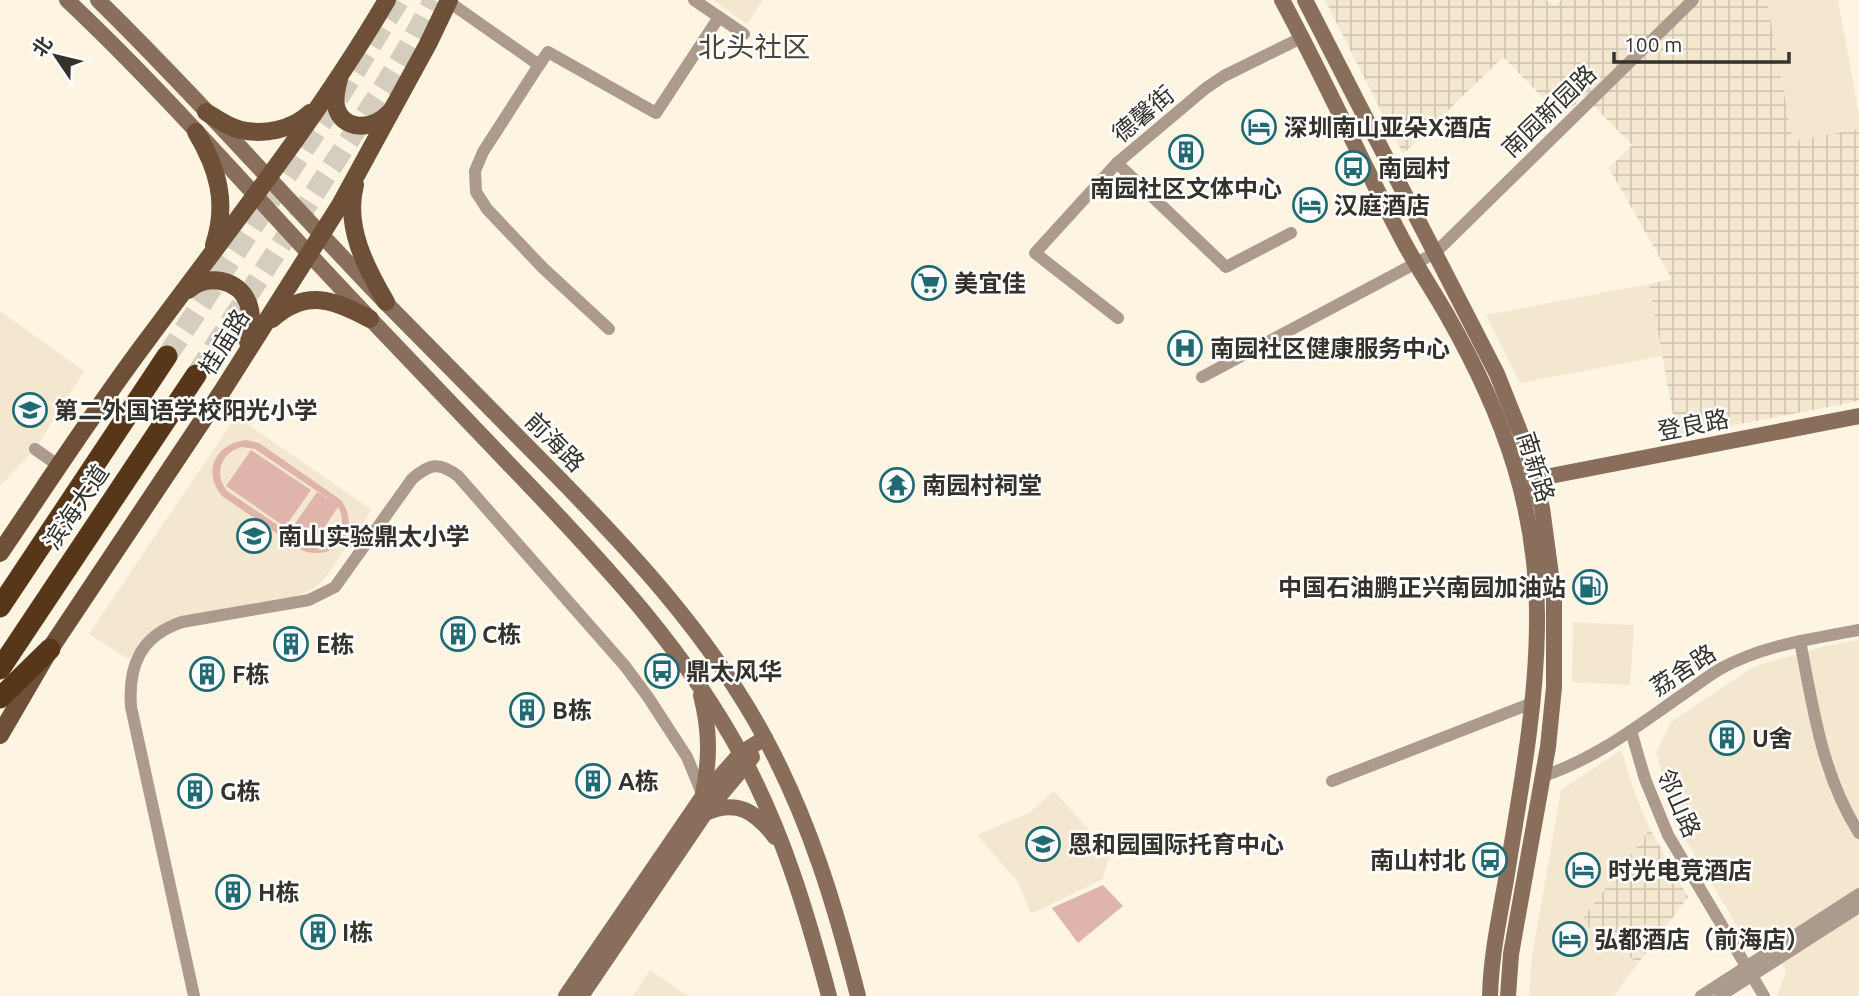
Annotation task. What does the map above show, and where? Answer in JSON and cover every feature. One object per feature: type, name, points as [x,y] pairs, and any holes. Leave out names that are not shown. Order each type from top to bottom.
[{"type":"highway","name":"滨海大道","points":[[0,607],[167,356]]},
{"type":"highway","name":"滨海大道","points":[[0,669],[196,375]]},
{"type":"highway","points":[[0,698],[50,649]]},
{"type":"main road","name":"前海路","points":[[67,0],[150,82],[309,254],[601,561],[650,618],[698,683],[743,759],[798,885],[829,996]]},
{"type":"main road","name":"前海路","points":[[98,0],[386,302],[615,535],[669,596],[765,738],[819,859],[858,996]]},
{"type":"main road","points":[[0,553],[111,389],[320,104],[387,0]]},
{"type":"main road","name":"南新路","points":[[1282,0],[1400,235],[1448,317],[1480,379],[1498,419],[1525,500],[1536,576],[1537,629],[1532,703],[1490,996]]},
{"type":"main road","name":"南新路","points":[[1305,0],[1497,374],[1526,447],[1542,508],[1551,567],[1555,677],[1543,776],[1511,954],[1508,996]]},
{"type":"main road","name":"桂庙路","points":[[0,735],[50,649],[221,393],[309,254],[359,172],[449,1]]},
{"type":"main road","points":[[341,72],[335,104],[340,115],[348,122],[366,127],[385,117],[394,107]]},
{"type":"main road","points":[[206,112],[240,130],[274,131],[306,117],[320,104]]},
{"type":"main road","points":[[196,132],[209,154],[217,175],[220,194],[218,232],[203,266]]},
{"type":"main road","points":[[359,172],[352,202],[354,228],[372,279],[386,302]]},
{"type":"main road","points":[[179,298],[192,286],[205,280],[215,279],[234,286],[247,300],[251,312],[252,342]]},
{"type":"main road","points":[[252,342],[280,312],[290,305],[311,299],[330,302],[370,318]]},
{"type":"main road","name":"登良路","points":[[1535,479],[1859,416]]},
{"type":"main road","points":[[698,683],[709,745],[708,770],[702,796]]},
{"type":"main road","points":[[566,996],[702,796],[765,738]]},
{"type":"main road","points":[[581,996],[743,759]]},
{"type":"main road","points":[[705,813],[725,807],[749,812],[764,824],[785,851]]},
{"type":"main road","points":[[1494,954],[1511,954]]},
{"type":"street","points":[[694,0],[744,34]]},
{"type":"street","name":"南园新园路","points":[[1202,377],[1435,253],[1693,0]]},
{"type":"street","points":[[449,1],[539,65]]},
{"type":"street","points":[[609,330],[543,268],[487,209],[476,192],[475,172],[483,152],[548,52],[656,113],[719,17]]},
{"type":"street","name":"德馨街","points":[[1118,318],[1035,253],[1117,163],[1206,88],[1224,76],[1301,38]]},
{"type":"street","points":[[1117,163],[1226,267],[1290,233]]},
{"type":"street","points":[[35,449],[59,466]]},
{"type":"street","points":[[194,996],[131,707],[135,662],[153,636],[168,627],[182,622],[309,600],[335,587],[412,479],[422,470],[433,466],[448,468],[458,476],[625,666],[687,757],[702,796]]},
{"type":"street","name":"荔舍路","points":[[1543,776],[1574,764],[1631,731],[1719,669],[1743,657],[1768,649],[1859,630]]},
{"type":"street","points":[[1800,642],[1831,779],[1859,833]]},
{"type":"street","points":[[1332,781],[1532,703]]},
{"type":"street","name":"邻山路","points":[[1631,731],[1645,779],[1668,835],[1764,996]]},
{"type":"street","points":[[1720,996],[1749,971],[1859,894]]},
{"type":"street","points":[[1701,996],[1859,907]]},
{"type":"shaded area","points":[[713,0],[763,0],[747,24]]},
{"type":"shaded area","points":[[1325,0],[1546,0],[1555,6],[1561,0],[1767,0],[1793,141],[1859,129],[1859,401],[1677,436],[1649,284],[1672,279],[1609,168],[1632,145],[1584,96],[1562,117],[1503,57],[1403,154]]},
{"type":"shaded area","points":[[1767,0],[1838,0],[1859,114],[1859,129],[1793,142]]},
{"type":"shaded area","points":[[1649,284],[1662,356],[1520,383],[1486,315]]},
{"type":"shaded area","name":"第二外国语学校阳光小学","points":[[0,311],[84,371],[35,449],[0,486]]},
{"type":"shaded area","name":"南山实验鼎太小学","points":[[236,416],[372,510],[325,578],[313,589],[295,596],[164,623],[150,633],[128,659],[89,634]]},
{"type":"shaded area","points":[[246,440],[259,443],[341,500],[349,523],[342,541],[325,552],[301,550],[222,496],[213,478],[215,460],[226,447]],"holes":[[[242,447],[255,449],[336,504],[317,492],[290,531],[310,545],[227,491],[220,478],[221,464],[229,454]],[[338,507],[342,522],[338,535],[327,544],[312,546]]]},
{"type":"shaded area","points":[[251,450],[311,490],[285,527],[226,486]]},
{"type":"shaded area","points":[[1573,622],[1634,625],[1630,685],[1572,682]]},
{"type":"shaded area","points":[[1859,640],[1859,996],[1777,996],[1786,971],[1767,938],[1742,934],[1676,824],[1656,752],[1671,722],[1753,667],[1826,646]]},
{"type":"shaded area","name":"时光电竞酒店","points":[[1621,750],[1650,829],[1581,921],[1638,963],[1614,996],[1529,996],[1532,957],[1561,790]]},
{"type":"shaded area","name":"恩和园国际托育中心","points":[[1054,791],[1110,853],[1103,879],[1031,914],[1018,882],[977,835],[1029,813]]},
{"type":"shaded area","points":[[1650,829],[1688,897],[1638,963],[1581,921]]},
{"type":"shaded area","points":[[1103,885],[1123,906],[1078,943],[1052,908]]},
{"type":"shaded area","points":[[650,970],[688,996],[633,996]]},
{"type":"tunnel","points":[[167,356],[344,89],[399,0]]},
{"type":"tunnel","points":[[196,375],[385,85],[434,0]]},
{"type":"place","name":"深圳南山亚朵X酒店","points":[[1259,127]]},
{"type":"place","name":"南园社区文体中心","points":[[1186,152]]},
{"type":"place","name":"南园村","points":[[1353,168]]},
{"type":"place","name":"汉庭酒店","points":[[1310,205]]},
{"type":"place","name":"美宜佳","points":[[929,283]]},
{"type":"place","name":"南园社区健康服务中心","points":[[1185,348]]},
{"type":"place","name":"第二外国语学校阳光小学","points":[[30,410]]},
{"type":"place","name":"南园村祠堂","points":[[897,485]]},
{"type":"place","name":"南山实验鼎太小学","points":[[254,536]]},
{"type":"place","name":"中国石油鹏正兴南园加油站","points":[[1590,587]]},
{"type":"place","name":"C栋","points":[[458,634]]},
{"type":"place","name":"E栋","points":[[291,644]]},
{"type":"place","name":"鼎太风华","points":[[662,671]]},
{"type":"place","name":"F栋","points":[[207,674]]},
{"type":"place","name":"B栋","points":[[527,710]]},
{"type":"place","name":"U舍","points":[[1727,738]]},
{"type":"place","name":"A栋","points":[[593,781]]},
{"type":"place","name":"G栋","points":[[195,791]]},
{"type":"place","name":"恩和园国际托育中心","points":[[1043,844]]},
{"type":"place","name":"南山村北","points":[[1490,860]]},
{"type":"place","name":"时光电竞酒店","points":[[1583,870]]},
{"type":"place","name":"H栋","points":[[233,892]]},
{"type":"place","name":"I栋","points":[[318,932]]},
{"type":"place","name":"弘都酒店（前海店）","points":[[1570,939]]},
{"type":"district","name":"北头社区","points":[[754,46]]}]
